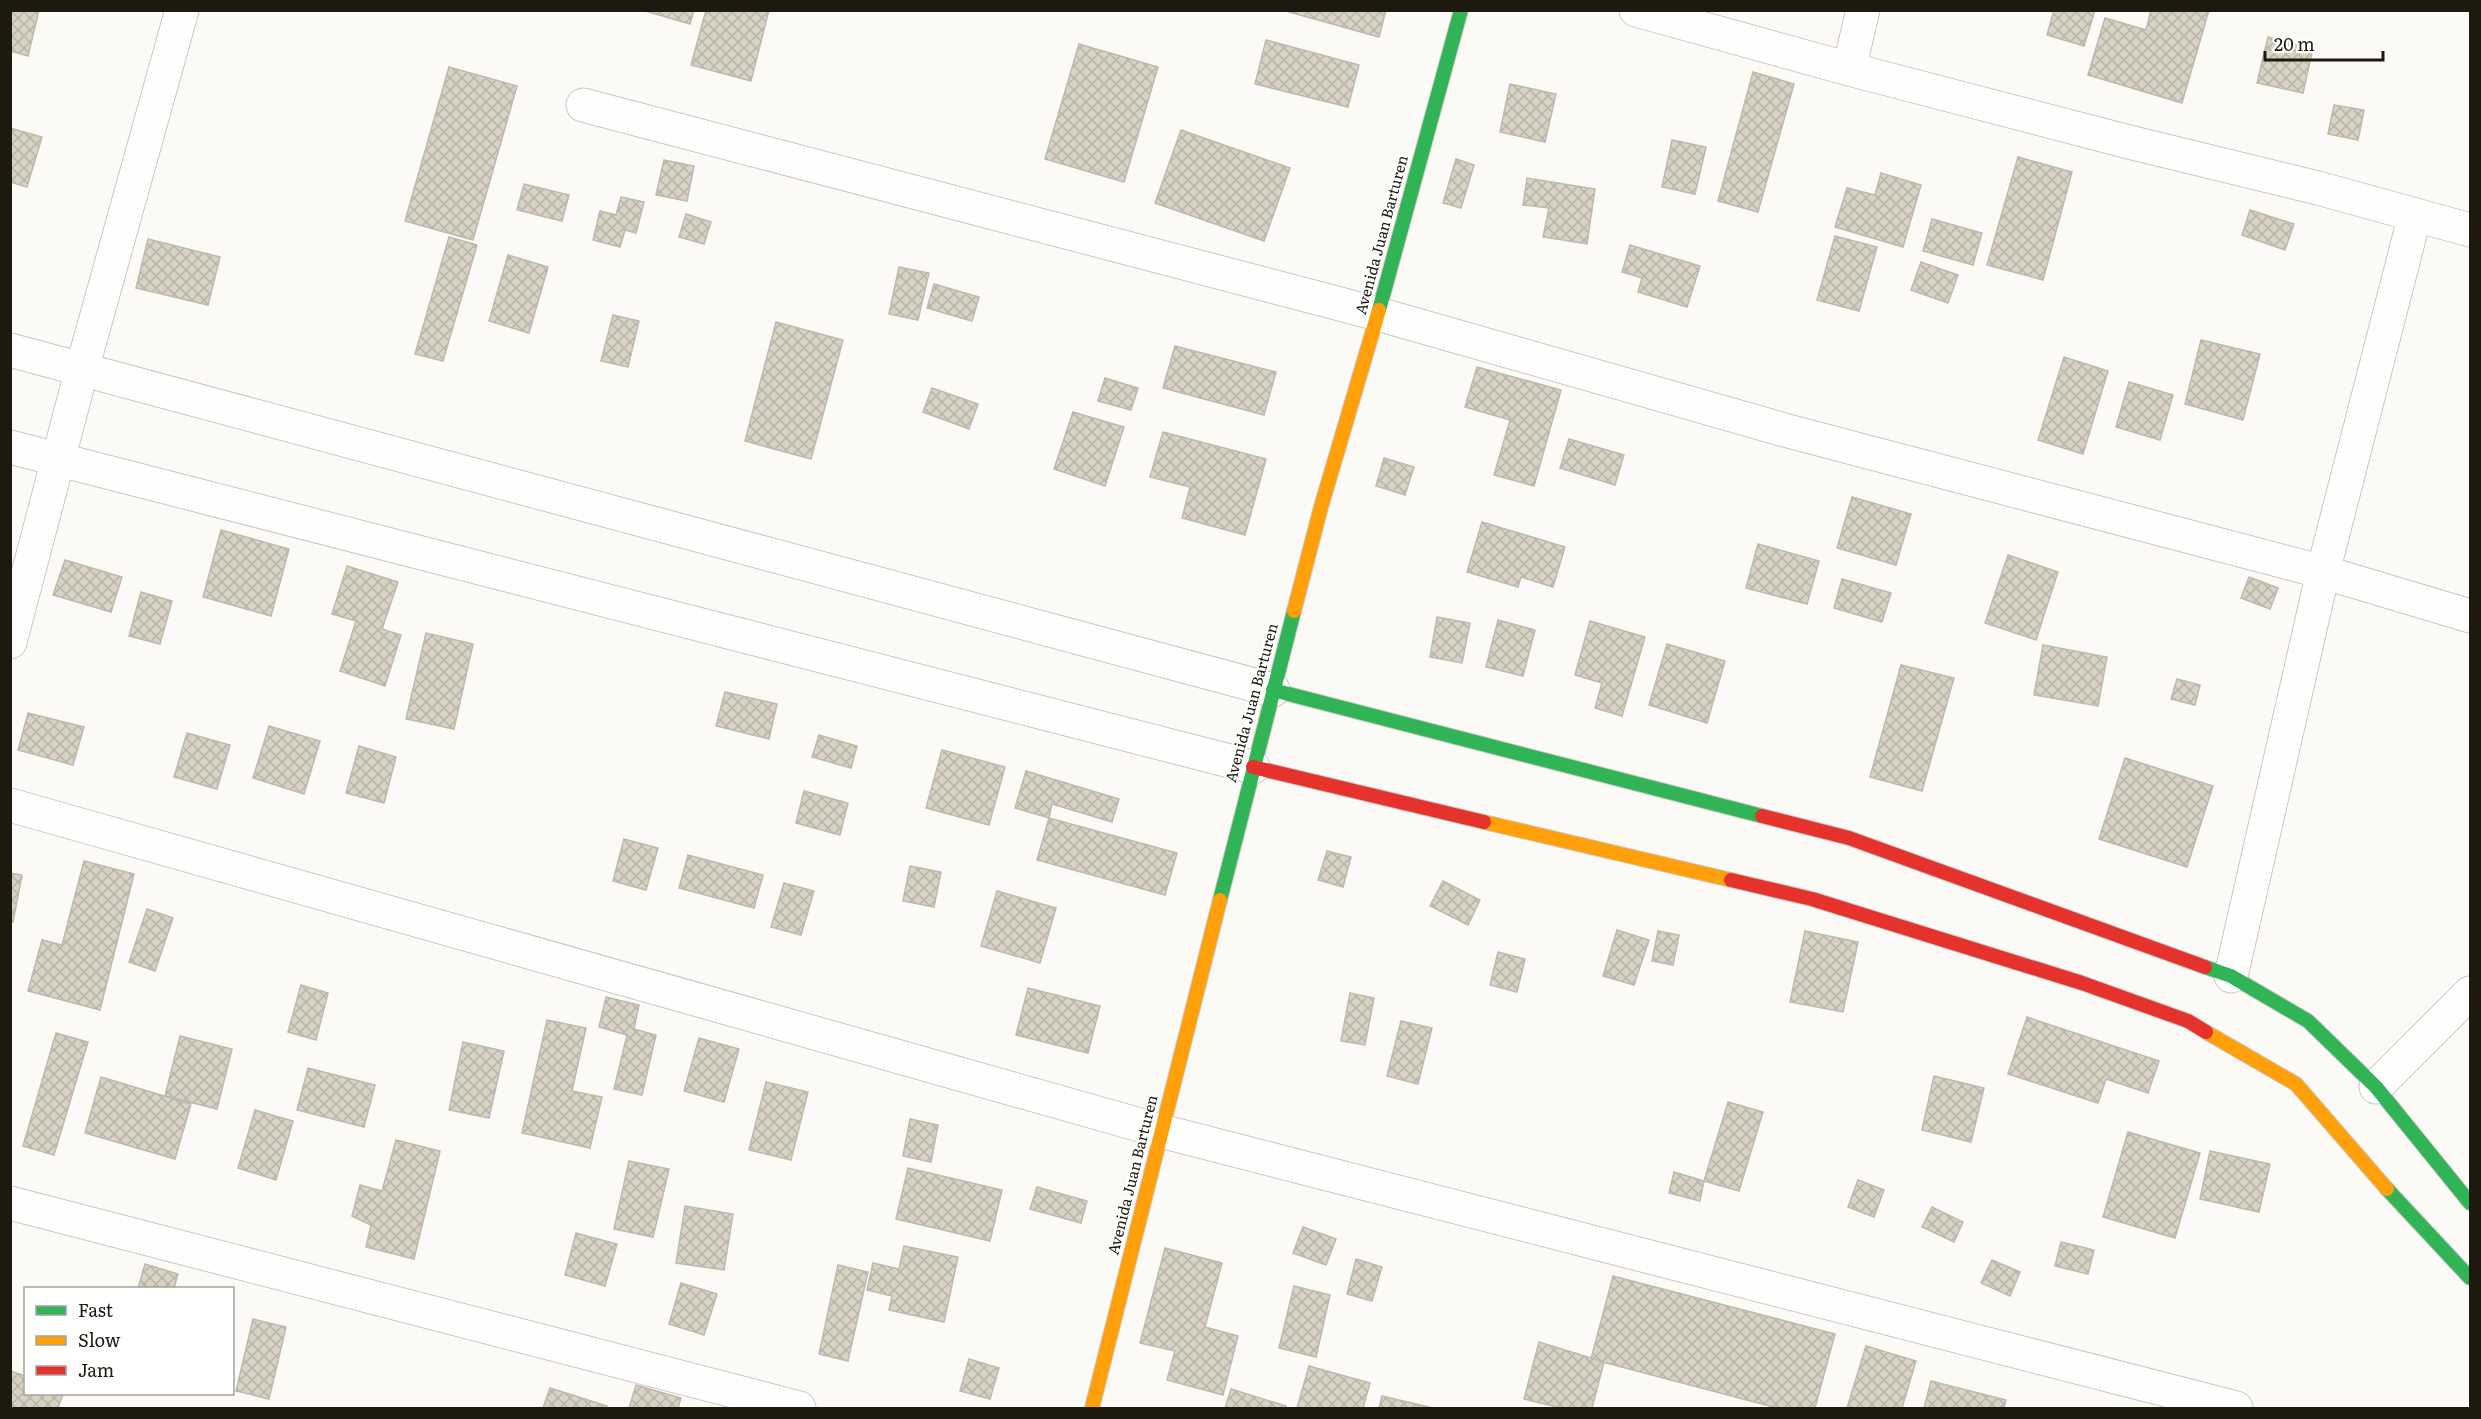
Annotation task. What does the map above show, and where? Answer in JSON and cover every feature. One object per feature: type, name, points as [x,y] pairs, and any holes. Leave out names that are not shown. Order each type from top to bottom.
[{"type":"street","points":[[10,642],[82,369],[182,10]]},
{"type":"street","name":"Avenida Juan Barturen","points":[[1092,1408],[1253,766],[1321,507],[1378,314],[1461,10]]},
{"type":"street","points":[[1636,10],[1849,69],[2129,142],[2318,188],[2470,230]]},
{"type":"street","points":[[1849,69],[1863,10]]},
{"type":"street","points":[[583,105],[1378,314],[1788,431],[2323,572],[2470,616]]},
{"type":"street","points":[[2231,976],[2323,572],[2415,215]]},
{"type":"street","points":[[10,350],[1273,690],[1849,838],[2231,976],[2308,1022],[2376,1088],[2470,1203]]},
{"type":"street","points":[[10,447],[1253,766],[1812,898],[2082,983],[2188,1022],[2296,1084],[2398,1202],[2470,1278]]},
{"type":"street","points":[[10,805],[1161,1131],[2236,1408]]},
{"type":"street","points":[[2376,1088],[2470,993]]},
{"type":"street","points":[[10,1203],[799,1408]]},
{"type":"building","points":[[10,10],[39,10],[28,56],[10,51]]},
{"type":"building","points":[[642,10],[694,10],[690,24]]},
{"type":"building","points":[[706,10],[769,10],[751,81],[691,65]]},
{"type":"building","points":[[1282,10],[1386,10],[1379,37]]},
{"type":"building","points":[[2054,10],[2095,10],[2084,46],[2047,35]]},
{"type":"building","points":[[2151,10],[2209,10],[2182,103],[2088,75],[2105,18],[2146,30]]},
{"type":"building","points":[[2268,37],[2313,48],[2303,93],[2257,83]]},
{"type":"building","points":[[1266,40],[1359,65],[1348,107],[1255,84]]},
{"type":"building","points":[[1079,44],[1158,67],[1124,182],[1045,159]]},
{"type":"building","points":[[449,67],[517,86],[473,240],[405,221]]},
{"type":"building","points":[[1753,72],[1794,84],[1758,212],[1718,201]]},
{"type":"building","points":[[1510,84],[1556,94],[1545,142],[1500,132]]},
{"type":"building","points":[[2334,105],[2364,110],[2358,140],[2328,134]]},
{"type":"building","points":[[10,128],[42,137],[27,187],[10,182]]},
{"type":"building","points":[[1181,130],[1290,168],[1264,241],[1155,203]]},
{"type":"building","points":[[1672,140],[1706,147],[1695,194],[1662,187]]},
{"type":"building","points":[[2018,157],[2072,172],[2043,280],[1987,265]]},
{"type":"building","points":[[1456,159],[1474,165],[1461,208],[1443,203]]},
{"type":"building","points":[[664,160],[694,166],[687,201],[656,195]]},
{"type":"building","points":[[1881,173],[1921,185],[1903,247],[1835,227],[1847,188],[1875,195]]},
{"type":"building","points":[[1527,178],[1595,189],[1587,244],[1543,237],[1549,208],[1523,205]]},
{"type":"building","points":[[524,184],[569,195],[562,221],[517,210]]},
{"type":"building","points":[[621,197],[644,202],[636,233],[625,230],[620,247],[593,240],[600,211],[616,215]]},
{"type":"building","points":[[2250,210],[2294,224],[2285,250],[2242,235]]},
{"type":"building","points":[[686,214],[711,222],[704,244],[679,237]]},
{"type":"building","points":[[1932,219],[1982,233],[1973,265],[1923,251]]},
{"type":"building","points":[[1835,236],[1877,247],[1859,311],[1817,300]]},
{"type":"building","points":[[449,237],[477,245],[443,361],[415,354]]},
{"type":"building","points":[[148,239],[220,257],[208,305],[136,288]]},
{"type":"building","points":[[1630,245],[1700,266],[1687,307],[1638,292],[1642,278],[1622,272]]},
{"type":"building","points":[[508,255],[548,267],[529,333],[489,321]]},
{"type":"building","points":[[1921,262],[1958,275],[1948,303],[1911,290]]},
{"type":"building","points":[[899,267],[929,273],[918,320],[889,314]]},
{"type":"building","points":[[934,284],[979,297],[972,321],[927,308]]},
{"type":"building","points":[[613,315],[639,321],[628,367],[601,361]]},
{"type":"building","points":[[776,322],[843,340],[811,459],[745,441]]},
{"type":"building","points":[[2201,340],[2260,354],[2243,420],[2185,404]]},
{"type":"building","points":[[1175,346],[1276,372],[1264,415],[1163,388]]},
{"type":"building","points":[[2064,357],[2108,371],[2083,454],[2038,440]]},
{"type":"building","points":[[1477,367],[1561,390],[1534,486],[1494,475],[1510,420],[1465,407]]},
{"type":"building","points":[[1105,378],[1138,388],[1131,410],[1098,401]]},
{"type":"building","points":[[2129,382],[2173,395],[2160,440],[2116,427]]},
{"type":"building","points":[[932,388],[978,404],[969,429],[923,412]]},
{"type":"building","points":[[1073,412],[1124,427],[1105,486],[1054,469]]},
{"type":"building","points":[[1163,432],[1266,459],[1245,535],[1182,518],[1190,487],[1150,477]]},
{"type":"building","points":[[1569,439],[1624,455],[1615,485],[1560,468]]},
{"type":"building","points":[[1384,458],[1414,467],[1405,495],[1376,486]]},
{"type":"building","points":[[1852,497],[1911,514],[1896,565],[1837,548]]},
{"type":"building","points":[[1482,522],[1565,547],[1553,587],[1521,577],[1518,587],[1467,572]]},
{"type":"building","points":[[221,530],[289,549],[271,616],[203,597]]},
{"type":"building","points":[[1758,544],[1819,561],[1807,604],[1746,588]]},
{"type":"building","points":[[2008,555],[2058,572],[2036,640],[1985,623]]},
{"type":"building","points":[[65,560],[122,577],[111,612],[53,595]]},
{"type":"building","points":[[347,566],[398,582],[382,629],[401,635],[385,686],[340,671],[356,621],[332,614]]},
{"type":"building","points":[[2249,577],[2278,588],[2270,609],[2241,598]]},
{"type":"building","points":[[1842,579],[1891,593],[1882,622],[1834,608]]},
{"type":"building","points":[[141,592],[172,601],[160,644],[129,636]]},
{"type":"building","points":[[1437,617],[1470,623],[1462,663],[1430,657]]},
{"type":"building","points":[[1498,620],[1535,630],[1523,676],[1486,667]]},
{"type":"building","points":[[1590,621],[1645,637],[1622,716],[1595,708],[1602,683],[1575,675]]},
{"type":"building","points":[[426,633],[473,644],[454,729],[406,719]]},
{"type":"building","points":[[1667,644],[1725,661],[1707,723],[1649,705]]},
{"type":"building","points":[[2043,645],[2107,657],[2098,706],[2034,695]]},
{"type":"building","points":[[1901,665],[1954,678],[1922,791],[1870,777]]},
{"type":"building","points":[[2177,679],[2200,685],[2195,705],[2171,699]]},
{"type":"building","points":[[725,692],[777,704],[769,739],[716,726]]},
{"type":"building","points":[[28,713],[84,727],[73,765],[18,750]]},
{"type":"building","points":[[269,726],[320,741],[304,794],[253,778]]},
{"type":"building","points":[[187,733],[230,745],[217,789],[174,777]]},
{"type":"building","points":[[819,735],[857,746],[851,768],[812,757]]},
{"type":"building","points":[[359,746],[396,757],[384,803],[346,793]]},
{"type":"building","points":[[942,750],[1005,767],[989,825],[926,808]]},
{"type":"building","points":[[2125,758],[2213,786],[2187,867],[2099,839]]},
{"type":"building","points":[[1026,771],[1119,799],[1112,822],[1052,804],[1049,818],[1015,808]]},
{"type":"building","points":[[804,791],[848,803],[840,835],[796,823]]},
{"type":"building","points":[[1049,818],[1177,853],[1165,895],[1037,860]]},
{"type":"building","points":[[624,839],[658,848],[646,890],[613,881]]},
{"type":"building","points":[[1327,851],[1351,857],[1343,887],[1318,880]]},
{"type":"building","points":[[688,855],[763,875],[754,908],[679,888]]},
{"type":"building","points":[[84,861],[134,874],[100,1010],[28,991],[42,940],[62,945]]},
{"type":"building","points":[[910,866],[941,872],[934,907],[903,901]]},
{"type":"building","points":[[10,873],[22,875],[13,922],[10,922]]},
{"type":"building","points":[[1443,881],[1480,900],[1468,925],[1430,906]]},
{"type":"building","points":[[784,883],[814,891],[801,935],[771,927]]},
{"type":"building","points":[[997,891],[1056,908],[1040,963],[981,946]]},
{"type":"building","points":[[147,909],[173,918],[155,971],[129,962]]},
{"type":"building","points":[[1617,930],[1649,940],[1634,985],[1603,976]]},
{"type":"building","points":[[1658,931],[1679,935],[1673,965],[1652,961]]},
{"type":"building","points":[[1805,931],[1858,942],[1843,1012],[1790,1002]]},
{"type":"building","points":[[1498,952],[1525,959],[1517,992],[1490,985]]},
{"type":"building","points":[[301,985],[328,993],[316,1040],[288,1032]]},
{"type":"building","points":[[1028,988],[1100,1006],[1088,1053],[1016,1035]]},
{"type":"building","points":[[1350,993],[1374,998],[1365,1045],[1341,1041]]},
{"type":"building","points":[[606,997],[639,1005],[634,1029],[656,1035],[642,1095],[614,1089],[627,1035],[599,1027]]},
{"type":"building","points":[[2027,1017],[2159,1061],[2148,1093],[2106,1079],[2098,1103],[2008,1074]]},
{"type":"building","points":[[547,1020],[586,1028],[572,1091],[602,1097],[590,1148],[522,1133]]},
{"type":"building","points":[[1401,1021],[1432,1028],[1418,1084],[1387,1076]]},
{"type":"building","points":[[56,1033],[88,1042],[54,1155],[23,1146]]},
{"type":"building","points":[[180,1036],[232,1049],[217,1109],[165,1096]]},
{"type":"building","points":[[699,1038],[739,1049],[724,1102],[684,1091]]},
{"type":"building","points":[[463,1042],[504,1051],[489,1118],[449,1110]]},
{"type":"building","points":[[308,1068],[375,1085],[364,1127],[297,1110]]},
{"type":"building","points":[[1934,1076],[1984,1088],[1971,1142],[1922,1130]]},
{"type":"building","points":[[101,1077],[191,1104],[175,1159],[85,1133]]},
{"type":"building","points":[[766,1082],[808,1092],[791,1160],[749,1150]]},
{"type":"building","points":[[1728,1102],[1763,1112],[1739,1191],[1704,1181]]},
{"type":"building","points":[[255,1110],[293,1121],[276,1180],[238,1168]]},
{"type":"building","points":[[910,1119],[938,1125],[931,1162],[903,1156]]},
{"type":"building","points":[[2128,1132],[2200,1153],[2175,1238],[2103,1217]]},
{"type":"building","points":[[396,1140],[440,1151],[414,1259],[366,1247],[371,1225],[352,1216],[360,1185],[382,1191]]},
{"type":"building","points":[[2210,1151],[2270,1164],[2259,1212],[2200,1199]]},
{"type":"building","points":[[629,1161],[669,1169],[653,1237],[614,1229]]},
{"type":"building","points":[[908,1168],[1002,1190],[990,1241],[896,1219]]},
{"type":"building","points":[[1674,1172],[1704,1181],[1700,1201],[1669,1193]]},
{"type":"building","points":[[1858,1180],[1884,1190],[1874,1217],[1848,1207]]},
{"type":"building","points":[[1037,1187],[1087,1201],[1081,1223],[1030,1209]]},
{"type":"building","points":[[685,1206],[733,1214],[724,1270],[676,1263]]},
{"type":"building","points":[[1932,1207],[1963,1222],[1954,1242],[1922,1227]]},
{"type":"building","points":[[1303,1227],[1336,1239],[1326,1265],[1293,1253]]},
{"type":"building","points":[[576,1233],[617,1244],[605,1286],[565,1275]]},
{"type":"building","points":[[2061,1242],[2094,1250],[2088,1274],[2055,1266]]},
{"type":"building","points":[[904,1246],[958,1257],[944,1322],[889,1310],[892,1296],[867,1290],[873,1263],[899,1269]]},
{"type":"building","points":[[1165,1248],[1222,1263],[1205,1327],[1238,1336],[1223,1395],[1167,1380],[1175,1351],[1140,1343]]},
{"type":"building","points":[[1356,1259],[1382,1267],[1372,1301],[1347,1294]]},
{"type":"building","points":[[1992,1260],[2020,1272],[2010,1296],[1981,1283]]},
{"type":"building","points":[[145,1264],[178,1274],[174,1287],[138,1287]]},
{"type":"building","points":[[838,1265],[868,1272],[848,1361],[819,1354]]},
{"type":"building","points":[[1613,1276],[1835,1334],[1815,1408],[1777,1408],[1591,1359]]},
{"type":"building","points":[[681,1283],[717,1294],[704,1335],[669,1324]]},
{"type":"building","points":[[1294,1286],[1330,1295],[1316,1357],[1279,1348]]},
{"type":"building","points":[[253,1319],[286,1327],[269,1399],[236,1391]]},
{"type":"building","points":[[1539,1342],[1604,1362],[1592,1408],[1561,1408],[1524,1399]]},
{"type":"building","points":[[1866,1346],[1916,1361],[1902,1408],[1847,1408]]},
{"type":"building","points":[[969,1359],[999,1368],[990,1399],[960,1391]]},
{"type":"building","points":[[1309,1366],[1370,1383],[1363,1408],[1297,1408]]},
{"type":"building","points":[[10,1371],[24,1375],[24,1395],[63,1395],[58,1408],[10,1408]]},
{"type":"building","points":[[1931,1381],[2006,1400],[2004,1408],[1924,1408]]},
{"type":"building","points":[[636,1385],[681,1398],[678,1408],[629,1408]]},
{"type":"building","points":[[550,1388],[607,1406],[606,1408],[543,1408]]},
{"type":"building","points":[[1231,1389],[1286,1406],[1285,1408],[1225,1408]]},
{"type":"building","points":[[1382,1396],[1433,1408],[1379,1408]]},
{"type":"traffic: fast","points":[[1379,310],[1461,10]]},
{"type":"traffic: fast","points":[[1220,900],[1294,611]]},
{"type":"traffic: fast","points":[[1273,690],[1762,816]]},
{"type":"traffic: fast","points":[[2205,967],[2231,976],[2308,1021],[2376,1087],[2470,1203]]},
{"type":"traffic: fast","points":[[2387,1189],[2470,1278]]},
{"type":"traffic: slow","points":[[1294,611],[1321,507],[1379,310]]},
{"type":"traffic: slow","points":[[1484,822],[1731,880]]},
{"type":"traffic: slow","points":[[1092,1408],[1220,900]]},
{"type":"traffic: slow","points":[[2206,1032],[2296,1084],[2387,1189]]},
{"type":"traffic: jam","points":[[1253,767],[1484,822]]},
{"type":"traffic: jam","points":[[1762,816],[1849,838],[2205,967]]},
{"type":"traffic: jam","points":[[1731,880],[1812,899],[2082,983],[2188,1021],[2206,1032]]}]
